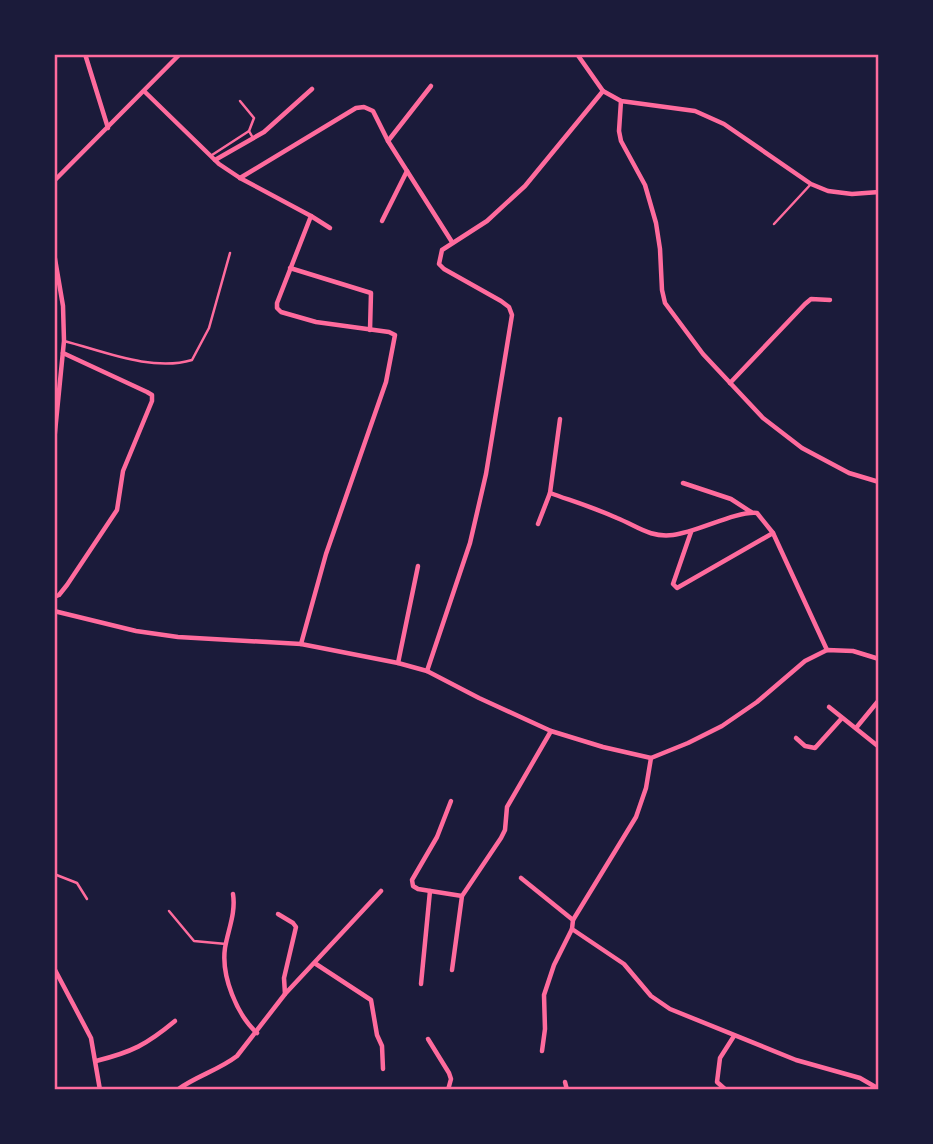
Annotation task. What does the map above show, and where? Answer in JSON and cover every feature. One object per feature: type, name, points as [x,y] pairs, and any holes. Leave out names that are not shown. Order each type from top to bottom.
[{"type":"street","points":[[85,54],[107,128]]},
{"type":"street","points":[[54,181],[180,54]]},
{"type":"street","points":[[577,54],[603,91],[621,100],[695,111],[743,136],[811,184],[828,191],[852,194],[879,192]]},
{"type":"street","points":[[584,62],[587,54]]},
{"type":"street","points":[[388,141],[431,86]]},
{"type":"street","points":[[213,158],[253,138],[283,116],[312,89]]},
{"type":"street","points":[[427,671],[470,543],[486,474],[512,315],[509,307],[502,301],[444,269],[439,264],[442,250],[487,221],[525,186],[603,91]]},
{"type":"street","points":[[145,92],[213,158],[240,178],[330,228]]},
{"type":"street","points":[[621,100],[621,141],[645,185],[656,223],[662,290],[666,303],[702,354],[763,418],[802,448],[849,473],[879,482]]},
{"type":"street","points":[[240,178],[356,108],[364,107],[373,111],[388,141],[452,243]]},
{"type":"street","points":[[382,221],[408,170]]},
{"type":"street","points":[[301,644],[327,554],[386,382],[395,342],[395,335],[389,332],[316,322],[281,312],[277,308],[311,216]]},
{"type":"street","points":[[54,253],[64,341],[54,442]]},
{"type":"street","points":[[290,268],[371,293],[370,330]]},
{"type":"street","points":[[730,383],[811,299],[830,300]]},
{"type":"street","points":[[54,318],[63,320]]},
{"type":"street","points":[[54,597],[67,585],[117,510],[123,471],[152,401],[152,395],[147,392],[63,353]]},
{"type":"street","points":[[538,524],[550,493],[561,419]]},
{"type":"street","points":[[683,483],[731,499],[751,513],[761,516],[773,533],[827,650]]},
{"type":"street","points":[[550,493],[618,518],[650,534],[663,536],[692,531],[751,513]]},
{"type":"street","points":[[692,531],[673,584],[677,588],[773,533]]},
{"type":"street","points":[[398,663],[418,566]]},
{"type":"street","points":[[54,611],[136,631],[178,637],[301,644],[398,663],[427,671],[551,731],[651,758],[722,726],[757,702],[805,661],[827,650],[853,651],[879,659]]},
{"type":"street","points":[[856,728],[879,700]]},
{"type":"street","points":[[828,708],[879,747]]},
{"type":"street","points":[[796,738],[805,746],[815,748],[842,718]]},
{"type":"street","points":[[452,970],[462,896],[501,838],[505,830],[507,807],[551,731]]},
{"type":"street","points":[[542,1051],[545,1029],[544,995],[561,949],[572,929],[573,920],[636,817],[646,788],[651,758]]},
{"type":"street","points":[[451,801],[437,837],[412,880],[413,886],[418,889],[462,896]]},
{"type":"street","points":[[521,878],[573,920]]},
{"type":"street","points":[[177,1090],[198,1075],[229,1062],[257,1033],[285,994],[316,964],[381,891]]},
{"type":"street","points":[[421,984],[430,891]]},
{"type":"street","points":[[233,894],[233,914],[224,955],[226,969],[237,1006],[247,1024],[257,1033]]},
{"type":"street","points":[[278,914],[296,927],[284,978],[285,994]]},
{"type":"street","points":[[572,929],[624,964],[652,996],[670,1009],[796,1060],[860,1078],[879,1088]]},
{"type":"street","points":[[316,964],[371,1000],[377,1035],[382,1046],[383,1069]]},
{"type":"street","points":[[54,968],[91,1038],[100,1090]]},
{"type":"street","points":[[96,1061],[130,1052],[156,1037],[175,1021]]},
{"type":"street","points":[[726,1090],[717,1082],[720,1058],[734,1036]]},
{"type":"street","points":[[428,1038],[452,1079],[448,1090]]},
{"type":"street","points":[[565,1082],[567,1090]]},
{"type":"lane","points":[[213,158],[248,131],[254,118],[240,101]]},
{"type":"lane","points":[[248,131],[253,138]]},
{"type":"lane","points":[[774,224],[811,184]]},
{"type":"lane","points":[[64,341],[156,363],[177,365],[192,360],[209,328],[230,253]]},
{"type":"lane","points":[[54,874],[77,883],[87,899]]},
{"type":"lane","points":[[169,911],[194,941],[226,944]]}]
